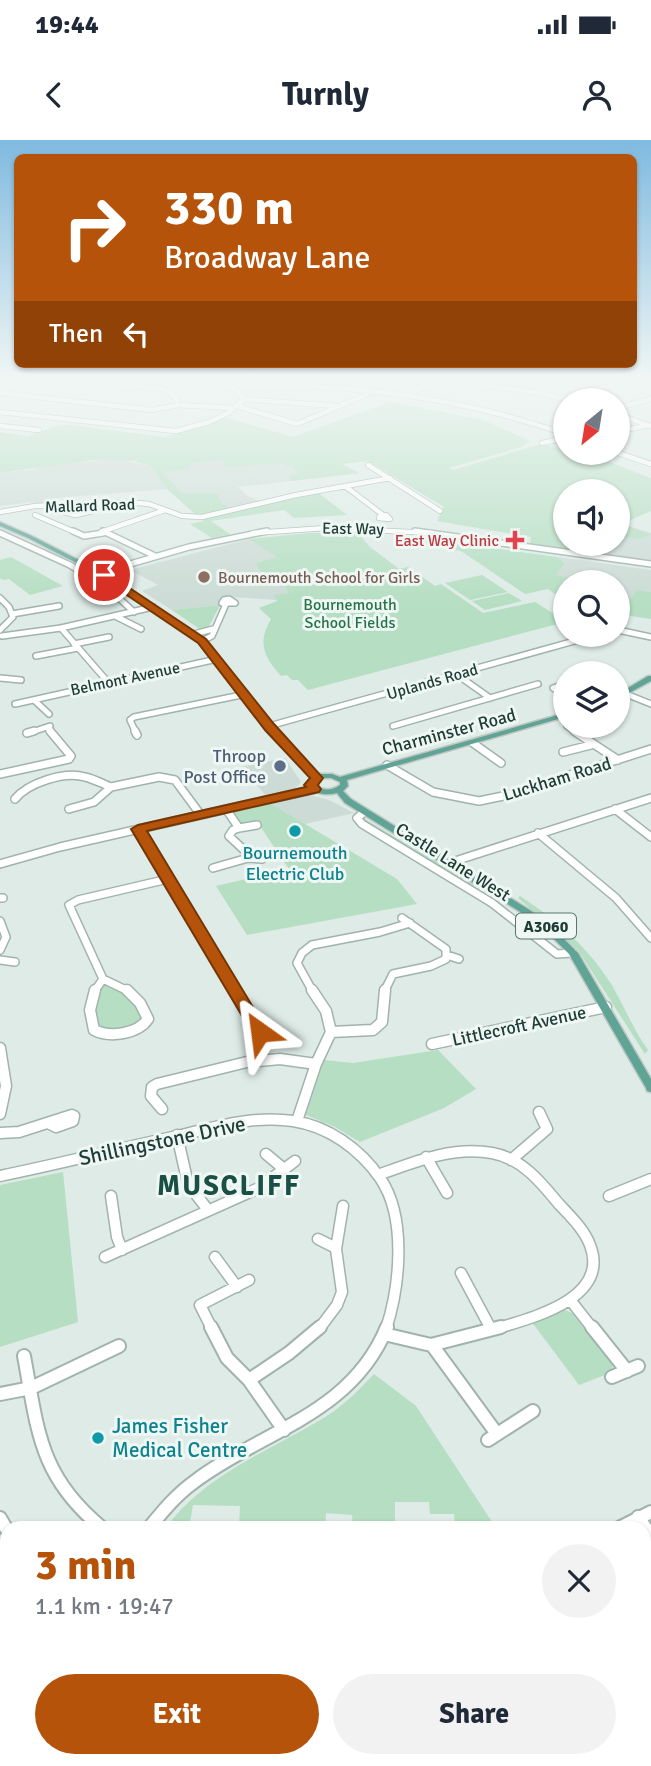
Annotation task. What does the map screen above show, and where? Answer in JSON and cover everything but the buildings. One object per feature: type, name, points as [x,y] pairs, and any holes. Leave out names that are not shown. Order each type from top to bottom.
[{"type":"main road","points":[[0,529],[17,532],[102,574],[202,641],[269,726],[317,778],[311,785],[315,789]]},
{"type":"main road","points":[[630,691],[651,678]]},
{"type":"main road","name":"Charminster Road","points":[[317,778],[332,776],[341,779],[553,719]]},
{"type":"main road","points":[[334,792],[344,786],[341,779]]},
{"type":"main road","name":"A3060","points":[[315,789],[334,792]]},
{"type":"main road","name":"Castle Lane West","points":[[334,792],[362,814],[382,822]]},
{"type":"main road","name":"Castle Lane West","points":[[334,792],[541,921],[573,953],[649,1079]]},
{"type":"street","points":[[630,457],[651,464]]},
{"type":"street","points":[[368,465],[440,512]]},
{"type":"street","name":"Mallard Road","points":[[0,510],[139,502],[182,516],[202,517],[390,478]]},
{"type":"street","points":[[345,486],[384,517],[381,528]]},
{"type":"street","points":[[59,505],[62,511],[79,515],[94,510],[96,503]]},
{"type":"street","points":[[35,515],[84,536],[103,533],[165,510]]},
{"type":"street","name":"East Way","points":[[102,574],[207,541],[312,527],[381,528],[651,566]]},
{"type":"street","points":[[0,529],[111,590],[134,612]]},
{"type":"street","name":"East Way","points":[[102,574],[236,538],[331,529],[391,532],[651,566]]},
{"type":"street","points":[[103,533],[155,556]]},
{"type":"street","points":[[42,552],[54,549]]},
{"type":"street","points":[[0,598],[13,617],[1,633]]},
{"type":"street","points":[[202,641],[212,636],[226,604]]},
{"type":"street","points":[[12,614],[59,607]]},
{"type":"street","points":[[1,633],[61,628],[153,607]]},
{"type":"street","points":[[114,616],[141,629]]},
{"type":"street","points":[[61,628],[107,681]]},
{"type":"street","points":[[194,635],[213,629]]},
{"type":"street","points":[[630,631],[651,637]]},
{"type":"street","points":[[36,656],[109,636]]},
{"type":"street","name":"Uplands Road","points":[[269,726],[553,647]]},
{"type":"street","name":"Belmont Avenue","points":[[15,704],[107,681],[217,659]]},
{"type":"street","points":[[456,674],[491,698]]},
{"type":"street","points":[[0,678],[21,680]]},
{"type":"street","points":[[393,726],[538,684]]},
{"type":"street","points":[[137,735],[130,720],[134,717],[246,694]]},
{"type":"street","points":[[630,698],[651,705]]},
{"type":"street","points":[[34,700],[48,714]]},
{"type":"street","points":[[0,774],[69,759],[71,756],[50,727],[27,733]]},
{"type":"street","points":[[582,738],[618,760]]},
{"type":"street","points":[[473,743],[500,763]]},
{"type":"street","points":[[563,752],[591,745]]},
{"type":"street","name":"Luckham Road","points":[[387,765],[433,792],[479,801],[508,795],[651,749]]},
{"type":"street","points":[[15,799],[24,788],[67,776],[84,776],[111,787]]},
{"type":"street","points":[[69,809],[94,802],[111,787],[159,777],[172,778],[200,814]]},
{"type":"street","points":[[0,864],[200,814],[315,789]]},
{"type":"street","points":[[449,863],[651,797]]},
{"type":"street","points":[[226,809],[239,828]]},
{"type":"street","points":[[615,809],[651,836]]},
{"type":"street","name":"Castle Lane West","points":[[362,814],[357,818],[362,824],[479,895],[524,925],[557,954],[573,953]]},
{"type":"street","points":[[248,858],[229,836],[233,830],[257,825]]},
{"type":"street","points":[[138,829],[260,1032]]},
{"type":"street","points":[[538,833],[616,898],[651,938]]},
{"type":"street","points":[[213,868],[248,858],[262,859]]},
{"type":"street","points":[[103,979],[97,985],[88,1014],[94,1030],[104,1035],[112,1034],[146,1023],[148,1019],[135,993],[103,979],[69,905],[78,900],[168,879]]},
{"type":"street","points":[[479,895],[492,890]]},
{"type":"street","points":[[297,1121],[316,1064],[331,1032],[326,1011],[307,983],[298,963],[302,953],[312,945],[380,932],[406,920],[433,938],[447,954],[459,959]]},
{"type":"street","points":[[0,921],[6,937],[0,950]]},
{"type":"street","points":[[331,1032],[373,1030],[382,1022],[384,992],[393,974],[431,966],[446,958],[447,954]]},
{"type":"street","points":[[0,960],[15,962]]},
{"type":"street","name":"Littlecroft Avenue","points":[[432,1044],[606,1007]]},
{"type":"street","points":[[0,1048],[5,1099],[0,1114]]},
{"type":"street","points":[[162,1109],[151,1096],[152,1087],[156,1084],[247,1062],[280,1059],[316,1064]]},
{"type":"street","points":[[512,1160],[547,1129],[539,1112]]},
{"type":"street","name":"Shillingstone Drive","points":[[0,1176],[221,1125],[297,1121],[328,1132],[352,1148],[378,1175],[391,1199],[398,1264],[395,1307],[374,1356],[357,1377],[316,1411],[196,1480],[168,1504],[155,1521]]},
{"type":"street","points":[[0,1133],[19,1132],[48,1123]]},
{"type":"street","points":[[177,1135],[188,1184],[208,1210]]},
{"type":"street","points":[[378,1175],[426,1157],[449,1152],[474,1152],[512,1160],[529,1171],[578,1225],[591,1247],[594,1264],[585,1285],[570,1301],[491,1329],[432,1345],[384,1334]]},
{"type":"street","points":[[265,1154],[284,1169]]},
{"type":"street","points":[[426,1157],[447,1194]]},
{"type":"street","points":[[105,1257],[259,1188],[295,1161]]},
{"type":"street","points":[[609,1196],[651,1179]]},
{"type":"street","points":[[111,1196],[117,1237],[122,1250]]},
{"type":"street","points":[[249,1380],[298,1346],[324,1322],[336,1306],[342,1293],[342,1277],[336,1248],[343,1206]]},
{"type":"street","points":[[318,1239],[336,1248]]},
{"type":"street","points":[[215,1257],[237,1287]]},
{"type":"street","points":[[461,1273],[491,1329]]},
{"type":"street","points":[[249,1280],[200,1305],[226,1358],[249,1380],[284,1430]]},
{"type":"street","points":[[570,1301],[633,1368],[612,1377]]},
{"type":"street","points":[[432,1345],[493,1437],[533,1411]]},
{"type":"street","points":[[0,1394],[31,1388],[119,1346]]},
{"type":"street","points":[[24,1356],[41,1447],[58,1485],[81,1513],[92,1521]]},
{"type":"street","points":[[631,1521],[651,1512]]},
{"type":"street","points":[[638,1517],[641,1521]]},
{"type":"shaded area","points":[[156,455],[188,455],[341,464],[359,473],[238,487],[246,495],[264,503],[202,517],[158,471]]},
{"type":"shaded area","points":[[116,459],[150,466],[167,489],[56,498],[57,504],[35,505],[34,502],[0,506],[0,473],[33,470],[45,465]]},
{"type":"shaded area","points":[[630,527],[651,533],[651,562],[607,556],[630,556]]},
{"type":"shaded area","name":"Bournemouth School for Girls","points":[[249,539],[278,557],[256,563],[289,593],[275,596],[277,600],[232,597],[219,601],[220,605],[172,610],[142,591],[158,585],[130,570]]},
{"type":"shaded area","points":[[557,557],[651,570],[651,592],[636,590],[630,599],[630,570],[559,570],[565,563]]},
{"type":"shaded area","points":[[285,758],[301,782],[293,791],[267,797],[241,767]]},
{"type":"shaded area","points":[[309,795],[329,800],[354,813],[305,824],[270,803]]},
{"type":"green space","points":[[0,455],[494,455],[449,468],[453,470],[504,455],[553,455],[553,466],[619,466],[651,478],[651,511],[630,520],[630,479],[553,479],[553,548],[530,545],[531,537],[437,521],[444,507],[368,461],[342,464],[359,473],[292,481],[289,475],[298,474],[293,466],[284,466],[282,463],[230,467],[225,466],[222,460],[191,463],[189,469],[163,472],[181,493],[218,494],[221,502],[230,509],[195,514],[167,489],[150,466],[135,461],[94,460],[0,473]]},
{"type":"green space","points":[[316,491],[347,515],[294,518],[284,510],[211,521],[230,534],[212,538],[190,524],[203,521],[202,517]]},
{"type":"green space","points":[[630,527],[651,534],[640,539],[630,538]]},
{"type":"green space","name":"Bournemouth School Fields","points":[[309,533],[358,533],[370,547],[399,569],[408,567],[435,586],[441,584],[483,613],[535,602],[553,613],[553,625],[308,690],[298,680],[292,680],[287,675],[281,676],[264,649],[264,635],[271,619],[259,608],[277,601],[274,595],[289,593],[283,585],[269,585],[256,563],[277,557],[249,539]]},
{"type":"green space","points":[[428,539],[557,557],[565,563],[560,570],[553,570],[553,593],[548,589],[525,594],[461,551],[411,542]]},
{"type":"green space","points":[[11,557],[63,586],[30,595],[9,579],[3,580],[0,578],[0,560]]},
{"type":"green space","points":[[482,575],[508,592],[470,600],[445,583]]},
{"type":"green space","points":[[636,590],[651,592],[651,619],[630,616],[630,599]]},
{"type":"green space","points":[[509,593],[522,601],[485,610],[472,601]]},
{"type":"green space","points":[[220,605],[207,630],[201,630],[172,610]]},
{"type":"green space","points":[[270,803],[397,879],[417,904],[247,935],[216,886],[289,869],[258,823],[239,824],[230,812]]},
{"type":"green space","points":[[363,818],[481,890],[474,889],[361,821]]},
{"type":"green space","points":[[520,896],[560,925],[594,960],[613,987],[648,1050],[645,1054],[578,950],[518,898]]},
{"type":"green space","points":[[101,984],[131,996],[143,1016],[139,1021],[122,1030],[97,1029],[89,1013]]},
{"type":"green space","points":[[438,1050],[476,1089],[444,1108],[360,1142],[335,1127],[306,1115],[324,1060],[353,1063]]},
{"type":"green space","points":[[63,1172],[78,1322],[0,1347],[0,1185]]},
{"type":"green space","points":[[563,1309],[572,1313],[611,1361],[613,1366],[610,1373],[579,1385],[531,1321]]},
{"type":"green space","points":[[374,1374],[416,1406],[491,1521],[455,1521],[454,1514],[430,1514],[429,1502],[395,1502],[395,1521],[352,1521],[352,1515],[326,1513],[325,1521],[239,1521],[240,1506],[193,1505],[190,1521],[172,1521],[200,1492],[221,1477],[330,1414]]},
{"type":"place","name":"East Way Clinic","points":[[515,540]]},
{"type":"place","name":"Bournemouth School for Girls","points":[[204,577]]},
{"type":"place","name":"Throop Post Office","points":[[280,766]]},
{"type":"place","name":"Bournemouth Electric Club","points":[[295,831]]},
{"type":"place","name":"James Fisher Medical Centre","points":[[98,1438]]},
{"type":"district","name":"MUSCLIFF","points":[[229,1185]]},
{"type":"route","points":[[104,575],[202,641],[246,694],[269,727],[317,778],[311,785],[315,789],[138,829],[260,1032]]}]
